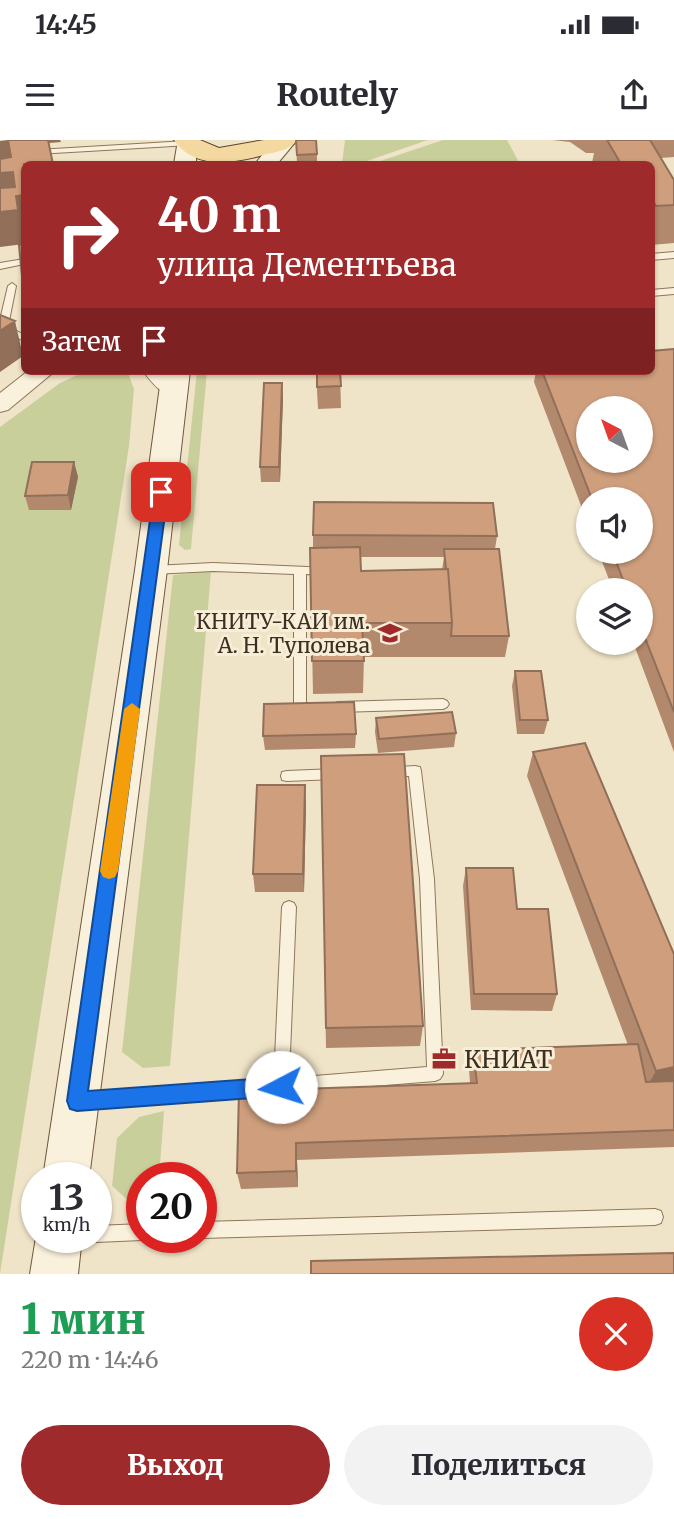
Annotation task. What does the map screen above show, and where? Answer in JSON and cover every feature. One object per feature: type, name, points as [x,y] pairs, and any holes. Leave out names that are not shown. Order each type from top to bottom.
[{"type":"main road","points":[[186,149],[226,155],[261,151],[286,140]]},
{"type":"main road","points":[[268,161],[286,140]]},
{"type":"main road","points":[[68,1162],[151,570],[168,377]]},
{"type":"main road","points":[[54,1274],[56,1253]]},
{"type":"street","points":[[0,405],[35,378]]},
{"type":"lane","points":[[25,152],[186,149]]},
{"type":"lane","points":[[655,257],[674,255]]},
{"type":"lane","points":[[0,266],[21,262]]},
{"type":"lane","points":[[12,286],[2,328],[21,337]]},
{"type":"lane","points":[[655,293],[674,291]]},
{"type":"lane","points":[[151,570],[213,567],[337,571]]},
{"type":"lane","points":[[300,570],[300,708],[443,704]]},
{"type":"lane","points":[[77,1101],[435,1074],[427,879],[415,771],[377,772]]},
{"type":"lane","points":[[287,776],[351,774]]},
{"type":"lane","points":[[281,1087],[289,906]]},
{"type":"lane","points":[[217,1230],[654,1217]]},
{"type":"green space","points":[[345,140],[428,140],[367,161],[342,161]]},
{"type":"green space","points":[[443,140],[507,140],[518,161],[380,161]]},
{"type":"green space","points":[[77,375],[129,375],[134,389],[129,446],[0,1274],[0,427],[60,383]]},
{"type":"green space","points":[[197,375],[207,375],[191,549],[185,550],[179,545]]},
{"type":"green space","points":[[211,571],[170,1066],[143,1068],[122,1052],[173,575]]},
{"type":"green space","points":[[164,1111],[160,1162],[126,1162],[126,1198],[112,1186],[117,1138],[139,1117]]},
{"type":"building","points":[[8,140],[48,140],[52,161],[21,161],[21,195],[16,196],[18,210],[0,212],[0,188],[15,187],[13,172],[0,173],[0,159],[11,157]]},
{"type":"building","points":[[296,140],[316,140],[317,154],[297,155]]},
{"type":"building","points":[[607,140],[650,140],[674,180],[674,205],[655,204],[655,161],[619,161]]},
{"type":"building","points":[[0,315],[15,321],[0,331]]},
{"type":"building","points":[[674,349],[674,712],[652,655],[653,578],[622,578],[617,564],[653,564],[653,487],[587,487],[582,473],[653,473],[653,396],[576,396],[576,458],[544,375],[655,375],[655,351]]},
{"type":"building","points":[[317,375],[340,375],[341,386],[317,387]]},
{"type":"building","points":[[264,383],[282,383],[279,467],[260,467]]},
{"type":"building","points":[[32,462],[74,462],[68,495],[25,496]]},
{"type":"building","points":[[314,502],[493,503],[497,536],[313,535]]},
{"type":"building","points":[[360,547],[361,571],[448,569],[452,623],[362,623],[364,661],[312,661],[310,548]]},
{"type":"building","points":[[444,549],[499,549],[509,636],[451,636],[448,569]]},
{"type":"building","points":[[515,671],[541,671],[548,720],[520,720]]},
{"type":"building","points":[[354,702],[356,734],[263,736],[264,704]]},
{"type":"building","points":[[452,712],[456,733],[379,739],[376,718]]},
{"type":"building","points":[[585,743],[674,954],[674,1067],[656,1071],[533,752]]},
{"type":"building","points":[[404,754],[423,1026],[326,1028],[321,756]]},
{"type":"building","points":[[257,785],[305,785],[303,874],[253,874]]},
{"type":"building","points":[[466,868],[513,868],[517,909],[548,909],[557,994],[474,994]]},
{"type":"building","points":[[638,1044],[646,1082],[674,1081],[674,1130],[296,1143],[296,1171],[237,1173],[239,1091],[477,1083],[473,1050]]},
{"type":"building","points":[[674,1253],[674,1274],[311,1274],[311,1261]]},
{"type":"slow traffic","points":[[109,871],[132,709]]},
{"type":"place","name":"КНИТУ-КАИ им. А. Н. Туполева","points":[[390,633]]},
{"type":"place","name":"КНИАТ","points":[[444,1059]]},
{"type":"route","points":[[161,492],[77,1101],[281,1087]]}]
